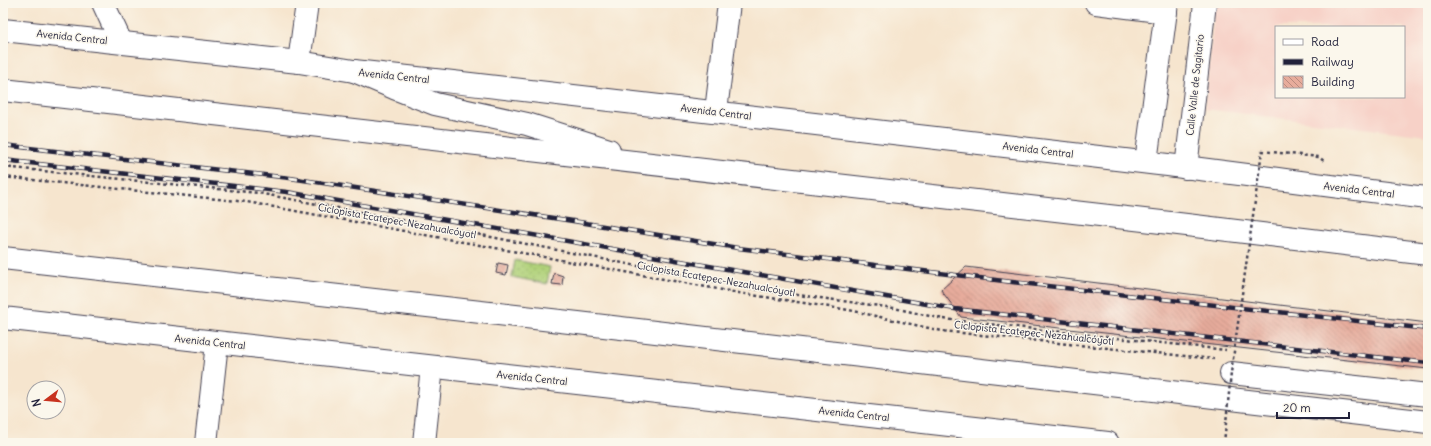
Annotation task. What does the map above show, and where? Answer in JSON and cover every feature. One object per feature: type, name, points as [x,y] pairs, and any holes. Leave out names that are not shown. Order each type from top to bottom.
[{"type":"main road","points":[[102,3],[121,42]]},
{"type":"main road","points":[[299,62],[307,3]]},
{"type":"main road","points":[[716,112],[730,3]]},
{"type":"main road","points":[[1096,3],[1166,8],[1146,162]]},
{"type":"main road","name":"Calle Valle de Sagitario","points":[[1186,168],[1205,3]]},
{"type":"main road","name":"Avenida Central","points":[[3,30],[299,62],[354,71],[1146,162],[1428,198]]},
{"type":"main road","points":[[354,71],[435,104],[527,124],[658,166]]},
{"type":"main road","points":[[3,90],[658,166],[1170,223],[1428,254]]},
{"type":"main road","points":[[3,258],[1428,422]]},
{"type":"main road","name":"Avenida Central","points":[[3,318],[1108,443]]},
{"type":"main road","points":[[206,443],[217,343]]},
{"type":"main road","points":[[1230,364],[1428,395]]},
{"type":"main road","points":[[424,443],[432,367]]},
{"type":"path","points":[[1224,443],[1230,364],[1262,151],[1320,156]]},
{"type":"path","points":[[3,167],[258,192],[754,289],[894,308],[943,319],[1237,351]]},
{"type":"path","name":"Ciclopista Ecatepec-Nezahualcóyotl","points":[[3,177],[247,202],[739,293],[849,310],[942,331],[1230,364]]},
{"type":"shaded area","points":[[1215,3],[1428,3],[1428,136],[1205,109]]},
{"type":"green space","points":[[515,260],[550,267],[547,284],[512,277]]},
{"type":"building","points":[[498,263],[508,265],[506,275],[496,273]]},
{"type":"building","points":[[966,267],[1428,323],[1428,369],[961,317],[941,290]]},
{"type":"building","points":[[554,273],[563,276],[562,285],[552,284]]},
{"type":"railway","points":[[3,145],[290,178],[573,221],[738,248],[1012,282],[1428,329]]},
{"type":"railway","points":[[3,160],[287,192],[955,309],[1428,363]]}]
